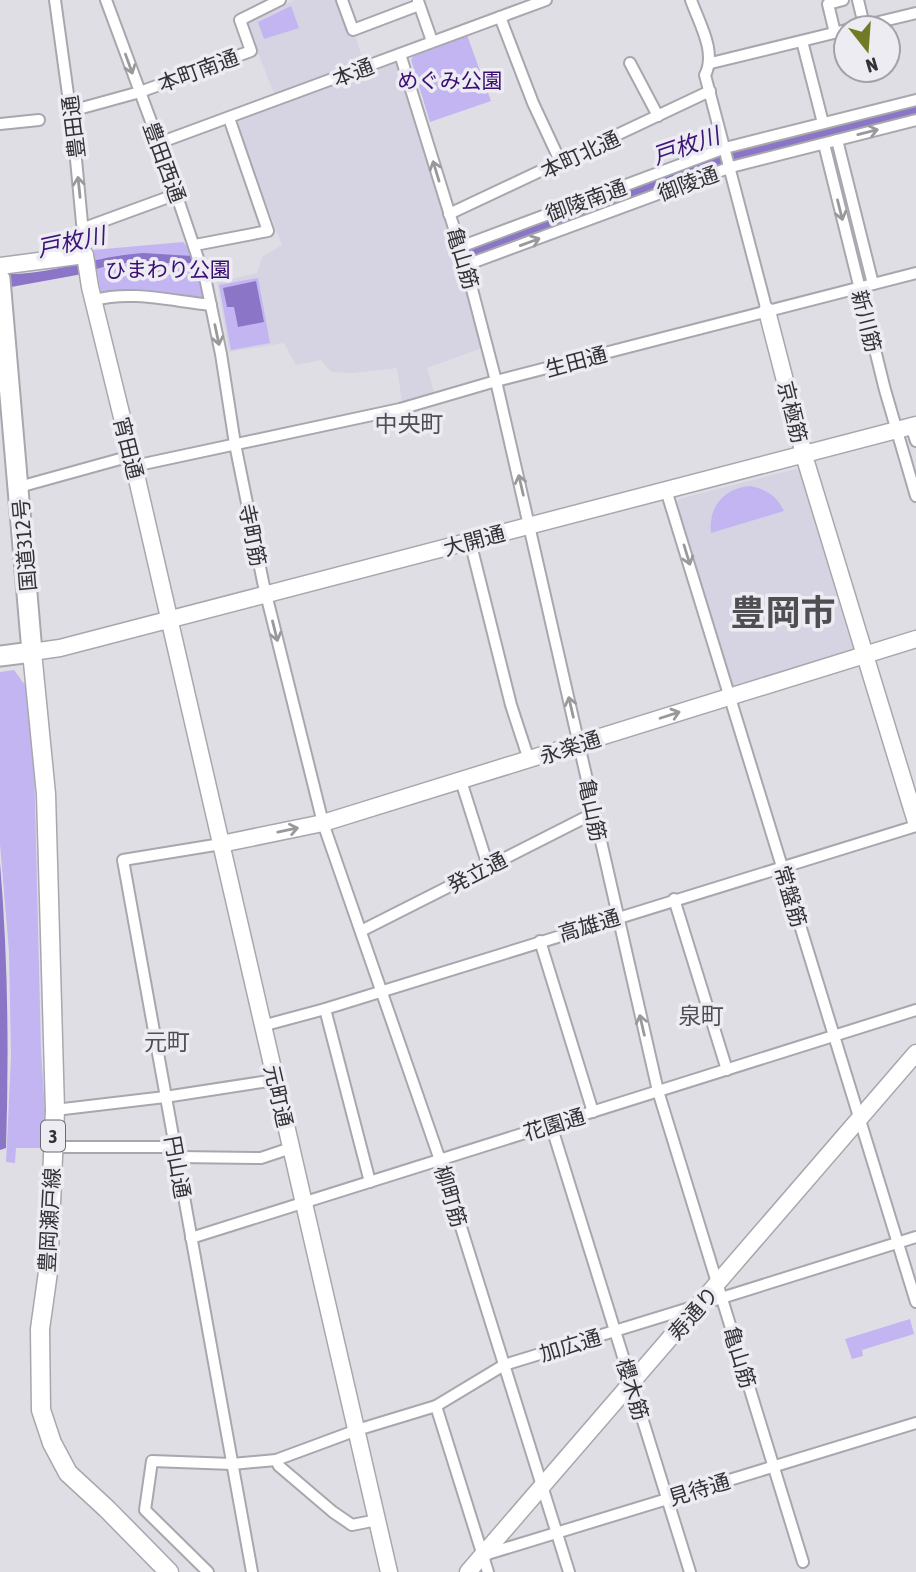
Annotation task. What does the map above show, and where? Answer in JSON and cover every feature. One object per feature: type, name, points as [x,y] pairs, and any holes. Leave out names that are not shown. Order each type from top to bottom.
[{"type":"highway","name":"国道312号","points":[[0,279],[33,652]]},
{"type":"highway","points":[[0,656],[33,652]]},
{"type":"main road","name":"豊岡瀬戸線","points":[[33,652],[46,794],[55,1110],[48,1272],[40,1329],[41,1409],[52,1443],[68,1473],[169,1572]]},
{"type":"street","name":"豊田通","points":[[55,0],[71,111],[86,257]]},
{"type":"street","name":"豊田西通","points":[[106,0],[195,245]]},
{"type":"street","name":"本町南通","points":[[71,111],[140,92],[251,51],[240,20],[280,0]]},
{"type":"street","points":[[342,0],[353,30],[419,2],[432,41]]},
{"type":"street","name":"本通","points":[[159,143],[546,0]]},
{"type":"street","name":"京極筋","points":[[691,0],[711,63],[705,75],[803,454],[916,824]]},
{"type":"street","points":[[833,14],[828,4],[843,0]]},
{"type":"street","points":[[500,17],[533,103],[561,163]]},
{"type":"street","points":[[711,63],[832,33]]},
{"type":"street","points":[[802,41],[823,123]]},
{"type":"street","name":"亀山筋","points":[[400,54],[466,265],[496,381],[657,1091],[803,1562]]},
{"type":"street","points":[[630,63],[658,116]]},
{"type":"street","name":"本町北通","points":[[450,214],[710,91]]},
{"type":"street","name":"御陵南通","points":[[460,247],[726,149],[916,100]]},
{"type":"street","points":[[195,245],[268,231],[229,118]]},
{"type":"street","points":[[0,124],[40,120]]},
{"type":"street","name":"御陵通","points":[[466,265],[730,166],[916,120]]},
{"type":"street","points":[[837,140],[873,284]]},
{"type":"street","name":"新川筋","points":[[824,144],[859,288],[910,430],[916,496]]},
{"type":"street","points":[[84,228],[177,194]]},
{"type":"street","name":"寺町筋","points":[[195,245],[221,354],[235,444],[266,594],[323,823]]},
{"type":"street","points":[[0,266],[86,257]]},
{"type":"street","name":"宵田通","points":[[86,257],[93,300],[169,619]]},
{"type":"street","name":"生田通","points":[[19,488],[132,461],[235,444],[400,409],[496,381],[916,273]]},
{"type":"street","points":[[93,300],[112,295],[142,296],[211,305]]},
{"type":"street","name":"大開通","points":[[33,652],[60,648],[803,454],[910,430]]},
{"type":"street","name":"常盤筋","points":[[666,490],[916,1302]]},
{"type":"street","points":[[470,541],[511,705],[529,760]]},
{"type":"street","name":"元町通","points":[[169,619],[389,1572]]},
{"type":"street","name":"永楽通","points":[[222,844],[323,823],[916,639]]},
{"type":"street","points":[[461,780],[488,866]]},
{"type":"street","name":"発立通","points":[[361,931],[594,813]]},
{"type":"street","name":"柳町筋","points":[[323,823],[440,1160],[569,1572]]},
{"type":"street","name":"高雄通","points":[[262,1026],[325,1009],[916,824]]},
{"type":"street","name":"円山通","points":[[222,844],[123,860],[252,1572]]},
{"type":"street","points":[[674,900],[727,1070]]},
{"type":"street","points":[[540,940],[593,1112]]},
{"type":"street","points":[[325,1009],[370,1182]]},
{"type":"street","name":"花園通","points":[[191,1238],[916,1010]]},
{"type":"street","name":"寿通り","points":[[468,1572],[700,1304],[720,1291],[916,1053]]},
{"type":"street","points":[[55,1110],[166,1097],[275,1080]]},
{"type":"street","name":"櫻木筋","points":[[551,1125],[690,1572]]},
{"type":"street","points":[[53,1147],[261,1158],[291,1148]]},
{"type":"street","points":[[720,1291],[916,1237]]},
{"type":"street","name":"加広通","points":[[208,1572],[145,1510],[152,1461],[232,1464],[276,1460],[357,1430],[436,1406],[504,1365],[700,1304]]},
{"type":"street","points":[[436,1406],[488,1572]]},
{"type":"street","name":"見待通","points":[[482,1556],[916,1423]]},
{"type":"street","points":[[276,1460],[279,1466],[314,1497],[352,1525],[377,1520]]},
{"type":"shaded area","points":[[295,0],[336,0],[348,34],[354,32],[363,60],[274,93],[247,26],[249,21]]},
{"type":"shaded area","points":[[398,62],[462,266],[482,348],[427,368],[434,392],[402,402],[397,368],[354,373],[331,372],[321,360],[296,365],[284,343],[229,352],[217,282],[257,273],[263,256],[282,245],[237,127],[239,120]]},
{"type":"shaded area","points":[[143,253],[192,256],[194,263],[116,263],[77,275],[0,289],[0,274],[36,272]]},
{"type":"shaded area","points":[[256,281],[264,322],[238,327],[234,307],[227,307],[223,288]]},
{"type":"shaded area","points":[[799,470],[854,652],[732,689],[676,505],[679,499]]},
{"type":"shaded area","points":[[0,863],[8,1041],[6,1148],[0,1150]]},
{"type":"green space","points":[[291,6],[299,28],[264,39],[258,22]]},
{"type":"green space","name":"めぐみ公園","points":[[467,35],[491,101],[430,122],[411,60],[414,55]]},
{"type":"green space","name":"ひまわり公園","points":[[183,242],[189,249],[202,299],[136,291],[101,293],[93,250]]},
{"type":"green space","points":[[258,278],[270,343],[231,350],[219,285]]},
{"type":"green space","points":[[750,486],[770,494],[784,511],[711,533],[712,515],[720,500],[733,491]]},
{"type":"green space","points":[[14,670],[28,689],[34,759],[45,1111],[42,1148],[16,1148],[15,1163],[6,1162],[11,1057],[9,952],[0,844],[0,672]]},
{"type":"green space","points":[[910,1319],[914,1334],[862,1350],[863,1356],[852,1359],[845,1339]]},
{"type":"waterway","name":"戸枚川","points":[[477,249],[723,160],[916,109]]},
{"type":"district","name":"中央町","points":[[409,424]]},
{"type":"district","name":"豊岡市","points":[[783,612]]},
{"type":"district","name":"泉町","points":[[701,1016]]},
{"type":"district","name":"元町","points":[[167,1042]]}]
